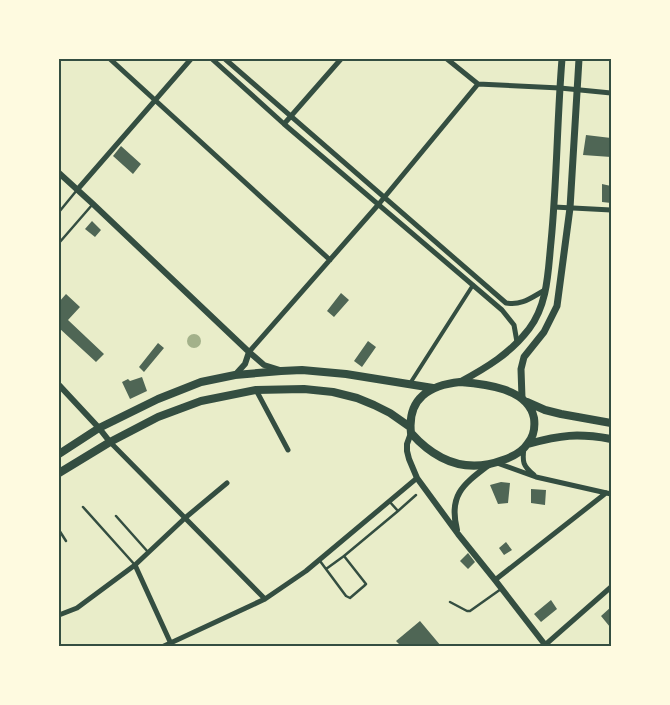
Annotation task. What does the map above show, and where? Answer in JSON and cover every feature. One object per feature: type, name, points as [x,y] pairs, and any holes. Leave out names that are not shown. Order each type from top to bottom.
[{"type":"highway","points":[[59,454],[99,428],[158,399],[201,382],[235,375],[302,370],[433,388]]},
{"type":"highway","points":[[411,430],[411,415],[423,395],[433,388],[460,382],[482,383],[502,388],[545,410],[611,423]]},
{"type":"highway","points":[[59,473],[110,442],[158,417],[201,401],[256,390],[304,389],[333,392],[357,398],[390,413],[411,430],[421,444],[433,454],[460,464],[475,466],[494,463],[512,456],[526,446],[557,436],[585,435],[611,439]]},
{"type":"highway","points":[[524,400],[532,412],[534,423],[533,434],[526,446]]},
{"type":"main road","points":[[460,382],[500,358],[518,342],[530,328],[539,313],[546,289],[554,207],[562,59]]},
{"type":"main road","points":[[524,400],[521,369],[524,357],[544,332],[557,306],[570,208],[579,59]]},
{"type":"street","points":[[110,59],[330,260]]},
{"type":"street","points":[[78,190],[191,59]]},
{"type":"street","points":[[212,59],[284,124],[502,310],[514,325],[518,342]]},
{"type":"street","points":[[225,59],[506,303],[514,305],[524,302],[546,289]]},
{"type":"street","points":[[284,124],[341,59]]},
{"type":"street","points":[[447,59],[478,84],[560,88],[611,93]]},
{"type":"street","points":[[235,375],[245,364],[249,352],[378,205],[478,84]]},
{"type":"street","points":[[59,173],[249,352],[264,365],[281,371]]},
{"type":"street","points":[[554,207],[611,210]]},
{"type":"street","points":[[409,385],[473,285]]},
{"type":"street","points":[[59,386],[110,442],[265,598]]},
{"type":"street","points":[[256,390],[288,450]]},
{"type":"street","points":[[411,430],[407,451],[417,478],[545,646],[610,589]]},
{"type":"street","points":[[526,446],[523,458],[524,464],[536,478]]},
{"type":"street","points":[[458,534],[454,510],[456,498],[461,489],[470,480],[494,463],[536,478],[608,493]]},
{"type":"street","points":[[164,646],[172,645],[265,598],[306,571],[417,478]]},
{"type":"street","points":[[59,615],[77,608],[136,565],[185,518],[227,483]]},
{"type":"street","points":[[495,580],[608,493]]},
{"type":"street","points":[[136,565],[172,645]]},
{"type":"lane","points":[[59,212],[78,190]]},
{"type":"lane","points":[[59,243],[94,204]]},
{"type":"lane","points":[[326,569],[416,495]]},
{"type":"lane","points":[[389,501],[398,511]]},
{"type":"lane","points":[[83,506],[136,565]]},
{"type":"lane","points":[[116,516],[148,552]]},
{"type":"lane","points":[[59,530],[66,541]]},
{"type":"lane","points":[[320,560],[346,596],[350,598],[364,586],[365,582],[344,556]]},
{"type":"lane","points":[[450,602],[470,611],[502,588]]},
{"type":"shaded area","points":[[191,334],[197,334],[201,341],[197,348],[191,348],[187,344],[187,338]]},
{"type":"building","points":[[586,135],[611,138],[611,157],[583,155]]},
{"type":"building","points":[[121,146],[141,164],[133,174],[113,156]]},
{"type":"building","points":[[602,184],[611,186],[611,203],[602,202]]},
{"type":"building","points":[[92,221],[101,230],[95,237],[85,229]]},
{"type":"building","points":[[341,293],[349,300],[334,317],[327,311]]},
{"type":"building","points":[[66,294],[80,307],[68,320],[104,354],[96,362],[59,328],[59,302]]},
{"type":"building","points":[[368,341],[376,347],[362,367],[354,361]]},
{"type":"building","points":[[158,343],[164,348],[144,372],[139,367]]},
{"type":"building","points":[[142,377],[147,391],[130,399],[122,382]]},
{"type":"building","points":[[501,482],[510,483],[508,503],[498,504],[490,485]]},
{"type":"building","points":[[531,489],[546,490],[545,505],[531,503]]},
{"type":"building","points":[[506,542],[512,550],[504,555],[499,548]]},
{"type":"building","points":[[468,553],[475,562],[468,569],[460,561]]},
{"type":"building","points":[[551,600],[557,609],[541,622],[534,614]]},
{"type":"building","points":[[611,607],[611,626],[610,627],[601,616]]},
{"type":"building","points":[[420,621],[441,646],[401,646],[396,641]]}]
